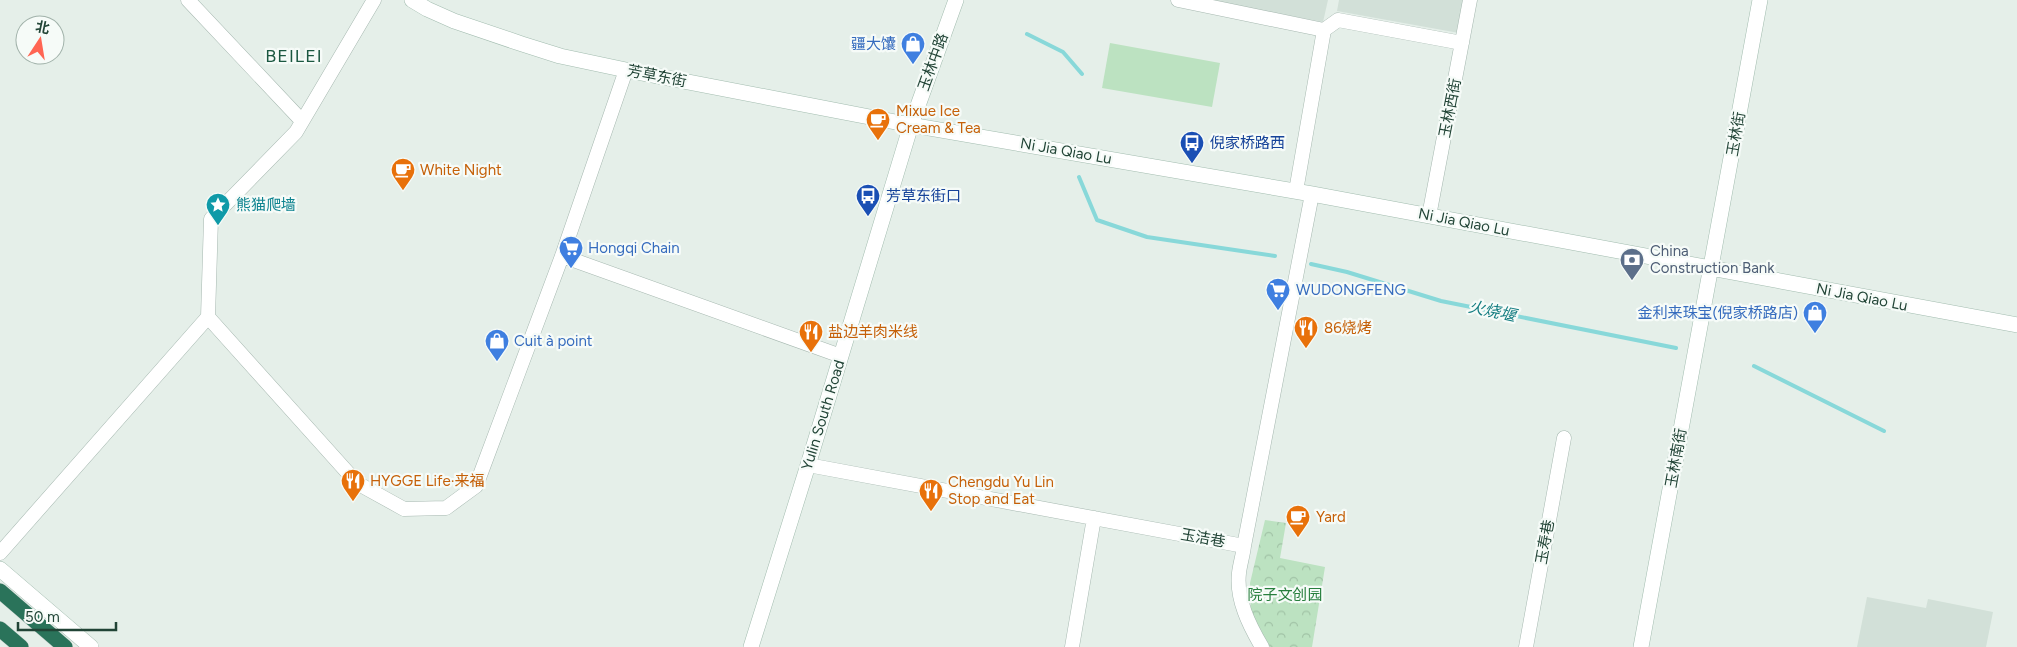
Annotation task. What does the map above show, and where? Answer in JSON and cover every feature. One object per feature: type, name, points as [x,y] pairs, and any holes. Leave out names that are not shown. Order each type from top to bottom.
[{"type":"highway","points":[[0,591],[65,647]]},
{"type":"highway","points":[[0,629],[21,647]]},
{"type":"main road","name":"芳草东街","points":[[412,0],[454,21],[560,56],[910,125]]},
{"type":"main road","name":"玉林中路","points":[[910,125],[956,0]]},
{"type":"main road","name":"玉林街","points":[[1712,268],[1760,0]]},
{"type":"main road","name":"Ni Jia Qiao Lu","points":[[910,125],[1296,191],[2017,326]]},
{"type":"main road","name":"Yulin South Road","points":[[751,647],[910,125]]},
{"type":"main road","name":"玉林南街","points":[[1641,647],[1712,268]]},
{"type":"main road","points":[[0,569],[91,647]]},
{"type":"main road","points":[[0,633],[16,647]]},
{"type":"street","points":[[188,0],[302,121]]},
{"type":"street","points":[[0,552],[208,317],[211,219],[296,132],[374,0]]},
{"type":"street","points":[[1178,0],[1324,30]]},
{"type":"street","name":"玉林西街","points":[[1430,216],[1470,0]]},
{"type":"street","points":[[1296,191],[1324,30],[1338,20],[1462,43]]},
{"type":"street","points":[[208,317],[357,483],[404,509],[446,508],[476,486],[562,256],[626,70]]},
{"type":"street","name":"玉洁巷","points":[[808,465],[1244,546],[1312,194]]},
{"type":"street","points":[[562,256],[841,356]]},
{"type":"street","name":"玉寿巷","points":[[1526,647],[1564,438]]},
{"type":"street","points":[[1072,647],[1094,518]]},
{"type":"street","points":[[1244,546],[1239,574],[1239,589],[1244,611],[1252,631],[1262,647]]},
{"type":"shaded area","points":[[1209,0],[1328,0],[1323,22]]},
{"type":"shaded area","points":[[1339,0],[1464,0],[1459,33],[1337,11]]},
{"type":"shaded area","points":[[1867,597],[1926,608],[1928,599],[1993,612],[1986,647],[1857,647]]},
{"type":"green space","points":[[1110,43],[1220,63],[1212,107],[1102,88]]},
{"type":"green space","name":"院子文创园","points":[[1265,520],[1286,523],[1280,558],[1325,567],[1312,647],[1270,647],[1251,616],[1250,583]]},
{"type":"waterway","name":"火烧堰","points":[[1027,34],[1063,52],[1082,74]]},
{"type":"waterway","name":"火烧堰","points":[[1079,177],[1097,220],[1147,237],[1275,256]]},
{"type":"waterway","name":"火烧堰","points":[[1311,264],[1347,272],[1441,301],[1676,348]]},
{"type":"waterway","name":"火烧堰","points":[[1754,366],[1884,431]]},
{"type":"place","name":"疆大馕","points":[[913,65]]},
{"type":"place","name":"Mixue Ice Cream & Tea","points":[[878,141]]},
{"type":"place","name":"倪家桥路西","points":[[1192,164]]},
{"type":"place","name":"White Night","points":[[403,191]]},
{"type":"place","name":"芳草东街口","points":[[868,217]]},
{"type":"place","name":"熊猫爬墙","points":[[218,226]]},
{"type":"place","name":"Hongqi Chain","points":[[571,269]]},
{"type":"place","name":"China Construction Bank","points":[[1632,281]]},
{"type":"place","name":"WUDONGFENG","points":[[1278,311]]},
{"type":"place","name":"金利来珠宝(倪家桥路店)","points":[[1815,334]]},
{"type":"place","name":"86烧烤","points":[[1306,349]]},
{"type":"place","name":"盐边羊肉米线","points":[[811,353]]},
{"type":"place","name":"Cuit à point","points":[[497,362]]},
{"type":"place","name":"HYGGE Life·来福","points":[[353,502]]},
{"type":"place","name":"Chengdu Yu Lin Stop and Eat","points":[[931,512]]},
{"type":"place","name":"Yard","points":[[1298,538]]},
{"type":"district","name":"BEILEI","points":[[294,56]]}]
